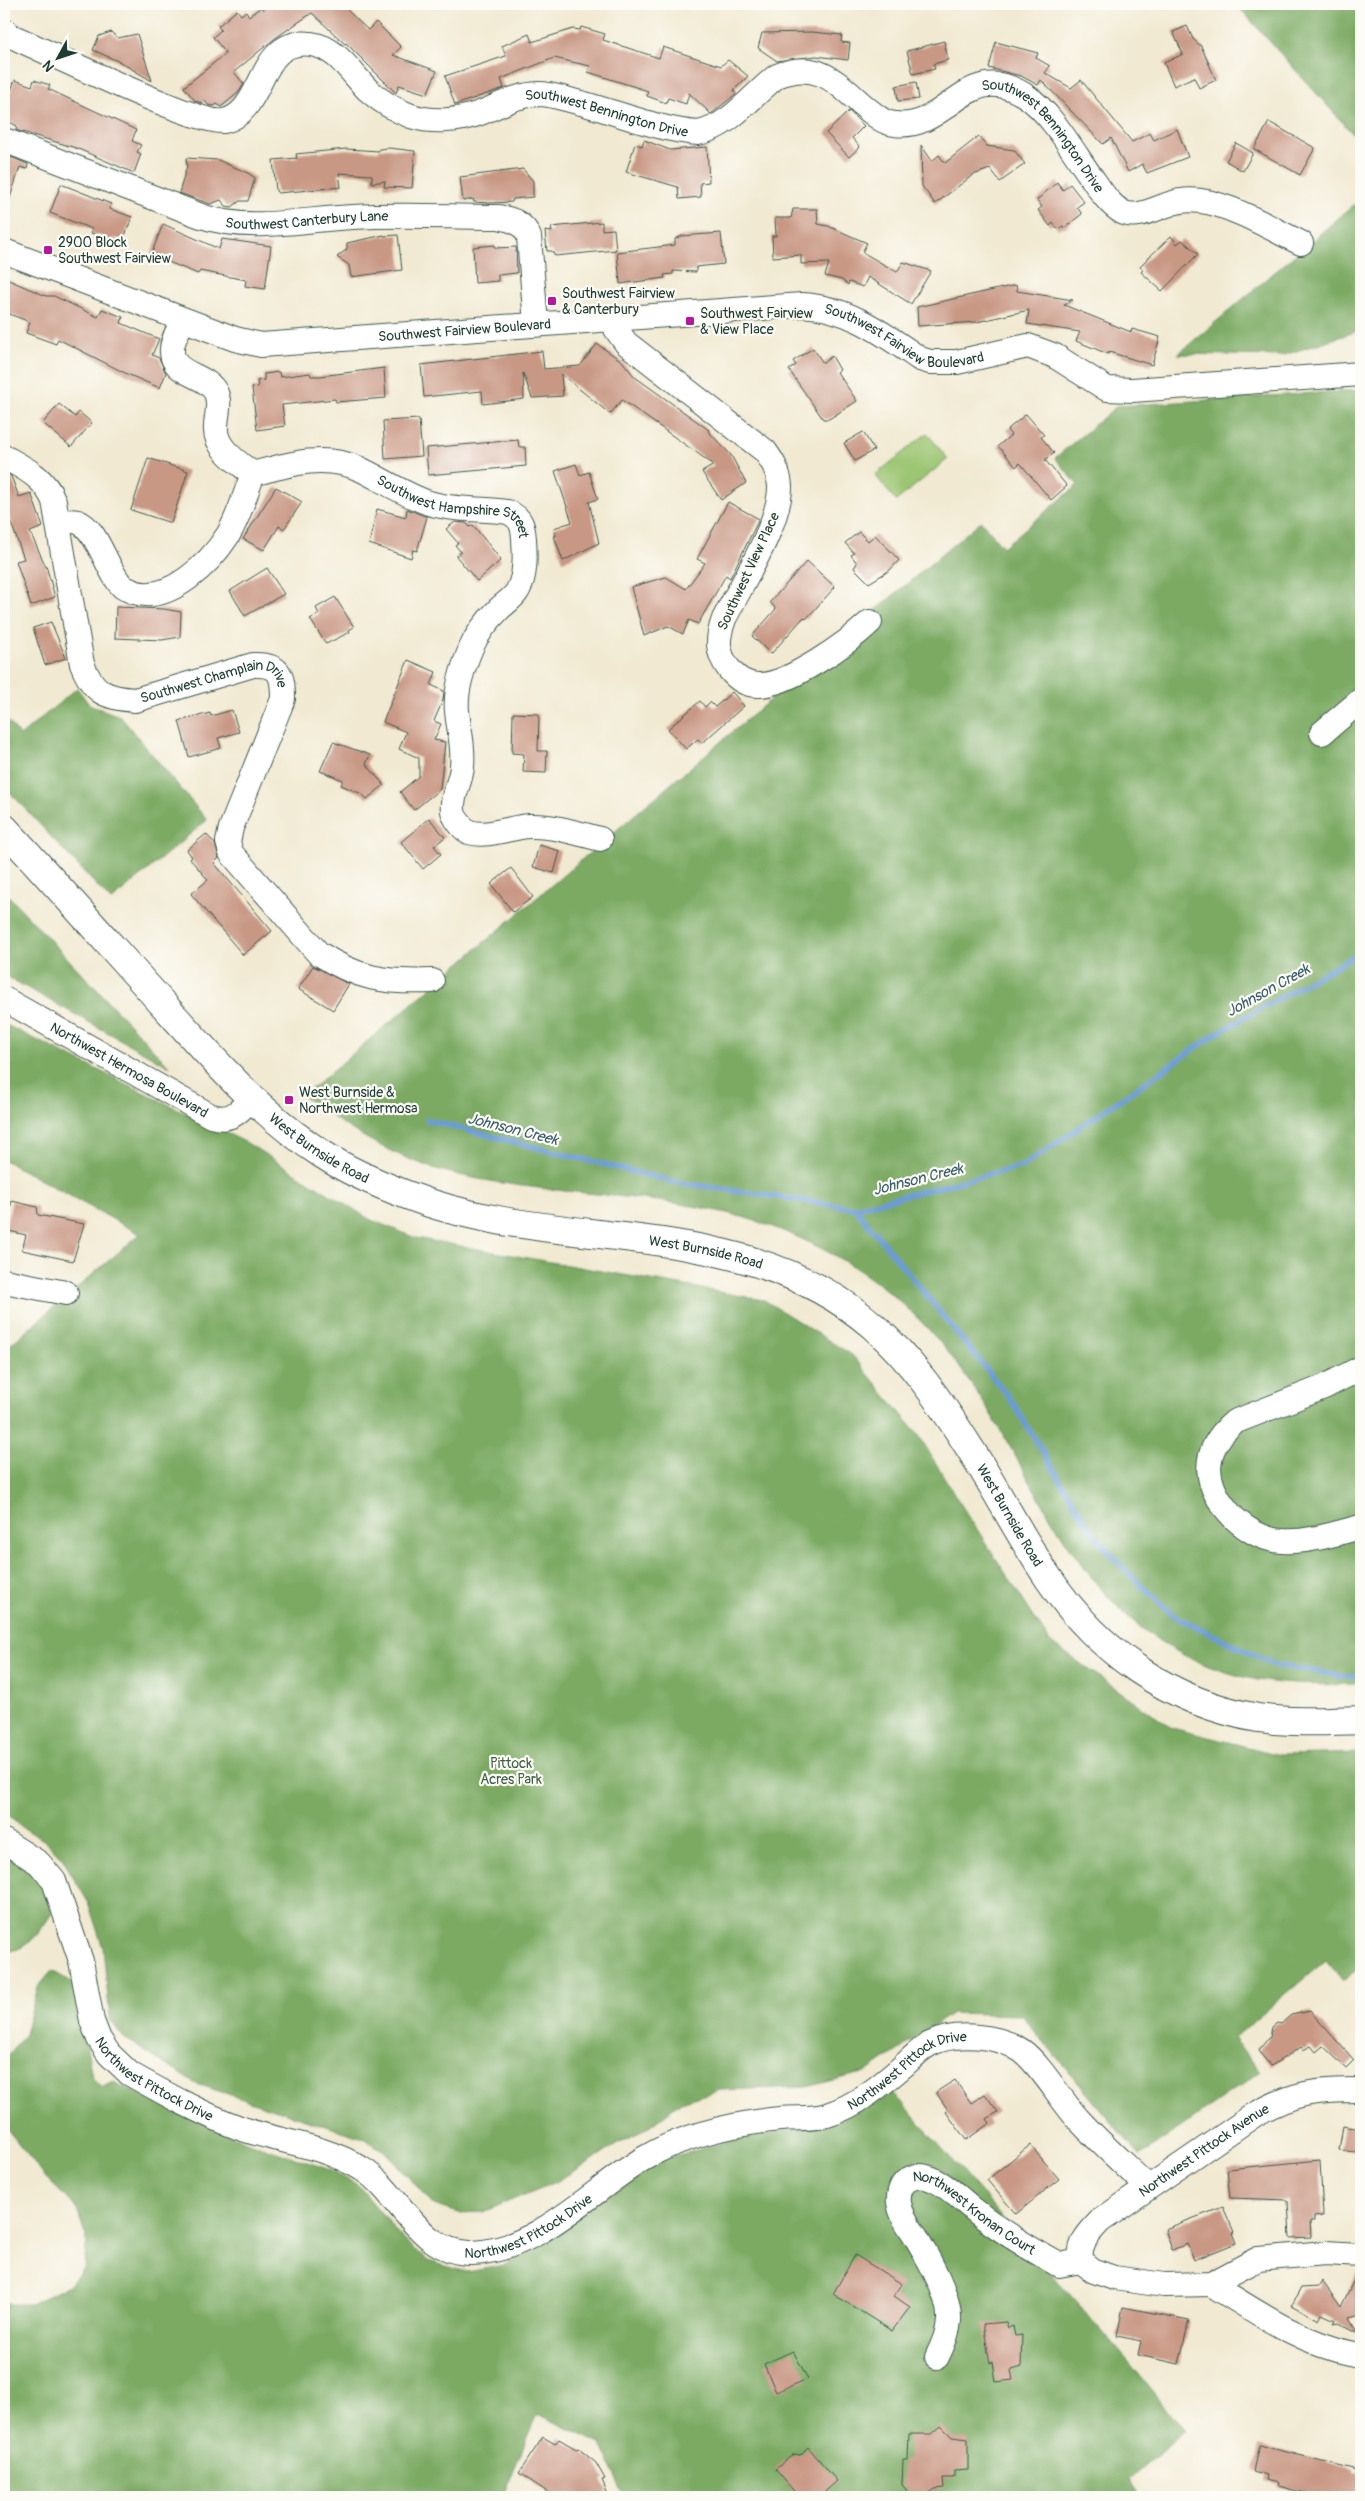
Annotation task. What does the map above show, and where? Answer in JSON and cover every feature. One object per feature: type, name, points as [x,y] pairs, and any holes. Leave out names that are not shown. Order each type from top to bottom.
[{"type":"main road","name":"West Burnside Road","points":[[4,828],[204,1049],[252,1098],[320,1154],[350,1170],[412,1197],[446,1209],[516,1223],[713,1249],[772,1268],[818,1289],[872,1325],[932,1390],[983,1468],[1048,1579],[1095,1636],[1127,1663],[1185,1697],[1234,1713],[1279,1720],[1361,1720]]},
{"type":"street","name":"Southwest Bennington Drive","points":[[4,30],[11,36],[211,121],[226,120],[241,111],[252,98],[270,62],[284,49],[305,43],[314,44],[330,52],[369,90],[388,105],[412,116],[433,120],[457,119],[480,113],[501,102],[522,96],[549,95],[698,133],[707,131],[726,120],[777,76],[787,72],[808,70],[832,79],[879,118],[894,124],[906,124],[928,119],[967,91],[984,86],[1003,86],[1027,97],[1045,113],[1108,201],[1124,213],[1138,213],[1181,201],[1205,202],[1230,210],[1300,243]]},
{"type":"street","name":"Southwest Canterbury Lane","points":[[4,140],[201,216],[227,224],[271,224],[353,216],[499,217],[514,220],[522,225],[529,238],[536,324]]},
{"type":"street","name":"Southwest Fairview Boulevard","points":[[4,251],[241,341],[266,345],[536,324],[614,320],[762,306],[802,305],[825,307],[856,318],[920,359],[930,362],[957,362],[1028,346],[1055,356],[1096,384],[1107,389],[1120,391],[1361,374]]},
{"type":"street","points":[[59,522],[79,522],[92,532],[113,574],[125,588],[144,595],[164,593],[183,582],[207,561],[228,534],[253,474],[224,449],[218,439],[216,429],[219,410],[216,392],[209,384],[183,371],[172,355],[172,347],[183,320]]},
{"type":"street","name":"Southwest View Place","points":[[614,320],[616,329],[626,343],[765,451],[774,463],[778,475],[779,501],[774,521],[724,619],[718,635],[718,648],[722,660],[731,672],[740,680],[751,684],[772,682],[800,671],[856,635],[870,622]]},
{"type":"street","name":"Southwest Champlain Drive","points":[[4,457],[36,475],[45,484],[54,501],[82,664],[89,681],[98,691],[115,698],[135,700],[253,665],[268,664],[279,671],[283,682],[283,699],[231,828],[228,842],[231,853],[318,953],[357,975],[397,983],[432,982]]},
{"type":"street","name":"Southwest Hampshire Street","points":[[253,474],[302,462],[335,461],[360,469],[427,502],[455,508],[508,512],[519,518],[523,529],[525,555],[521,582],[515,595],[489,619],[480,632],[471,647],[461,678],[457,710],[463,742],[462,770],[453,812],[457,821],[468,832],[529,826],[558,828],[600,839]]},
{"type":"street","points":[[1322,733],[1361,700]]},
{"type":"street","name":"Northwest Hermosa Boulevard","points":[[4,999],[211,1116],[225,1119],[232,1117],[252,1098]]},
{"type":"street","points":[[4,1281],[66,1293]]},
{"type":"street","points":[[1361,1368],[1324,1387],[1234,1422],[1225,1430],[1213,1451],[1209,1477],[1213,1493],[1221,1505],[1240,1524],[1261,1537],[1281,1541],[1300,1540],[1361,1528]]},
{"type":"street","name":"Northwest Pittock Drive","points":[[4,1842],[39,1863],[54,1880],[81,1961],[92,2021],[99,2039],[117,2064],[130,2074],[236,2127],[320,2152],[358,2166],[380,2183],[422,2232],[436,2243],[459,2252],[471,2253],[502,2247],[540,2231],[586,2201],[640,2160],[690,2136],[781,2119],[823,2117],[846,2108],[885,2081],[928,2045],[947,2037],[969,2036],[995,2040],[1022,2051],[1079,2120],[1148,2187]]},
{"type":"street","name":"Northwest Pittock Avenue","points":[[1081,2260],[1079,2251],[1085,2237],[1100,2221],[1148,2187],[1278,2102],[1301,2093],[1330,2090],[1361,2090]]},
{"type":"street","name":"Northwest Kronan Court","points":[[937,2357],[943,2345],[949,2321],[946,2303],[937,2278],[902,2214],[898,2200],[901,2186],[911,2177],[924,2176],[944,2186],[985,2219],[1020,2243],[1059,2265],[1081,2260]]},
{"type":"street","points":[[1081,2260],[1094,2271],[1114,2278],[1164,2285],[1211,2284],[1258,2259],[1325,2253],[1361,2255]]},
{"type":"street","points":[[1211,2284],[1269,2320],[1325,2348],[1354,2354]]},
{"type":"green space","points":[[1236,4],[1361,4],[1361,143]]},
{"type":"green space","points":[[1361,199],[1361,330],[1281,356],[1178,354]]},
{"type":"green space","points":[[1361,390],[1361,1684],[1297,1684],[1258,1680],[1198,1662],[1149,1634],[1110,1598],[1076,1557],[990,1413],[948,1352],[904,1305],[879,1284],[830,1253],[793,1235],[754,1220],[713,1210],[681,1204],[516,1185],[451,1173],[411,1160],[373,1142],[355,1132],[303,1096],[981,521],[1003,547],[1078,485],[1055,458],[1117,406]]},
{"type":"green space","points":[[927,433],[948,459],[896,501],[875,475]]},
{"type":"green space","points":[[77,688],[88,703],[120,716],[207,820],[111,901],[4,786],[4,716],[20,736]]},
{"type":"green space","points":[[4,891],[170,1067],[4,975]]},
{"type":"green space","name":"Pittock Acres Park","points":[[4,1024],[247,1143],[371,1220],[416,1238],[764,1300],[852,1355],[918,1434],[958,1500],[1050,1642],[1172,1728],[1280,1755],[1361,1753],[1361,1966],[1343,1981],[1326,1960],[1234,2038],[1260,2072],[1140,2156],[1021,2015],[952,2013],[867,2072],[806,2087],[720,2090],[681,2102],[644,2131],[621,2142],[556,2182],[483,2212],[458,2213],[434,2205],[384,2151],[363,2138],[194,2083],[124,2038],[110,2020],[103,1948],[88,1902],[62,1858],[45,1841],[22,1827],[4,1811],[4,1350],[140,1234],[4,1160]]},
{"type":"green space","points":[[4,1851],[32,1869],[43,1881],[47,1889],[52,1913],[42,1928],[27,1944],[21,1948],[4,1953]]},
{"type":"green space","points":[[52,1971],[77,1985],[92,2078],[103,2087],[113,2082],[243,2141],[325,2168],[358,2185],[400,2236],[428,2261],[467,2272],[505,2265],[660,2160],[734,2140],[825,2124],[892,2091],[1128,2361],[1185,2431],[1130,2479],[1141,2497],[625,2497],[601,2444],[538,2414],[502,2497],[4,2497],[4,2304],[30,2304],[69,2286],[84,2267],[87,2240],[76,2207],[45,2177],[4,2125],[4,2061],[25,2034],[38,1987]]},
{"type":"building","points":[[272,4],[341,4],[368,30],[376,22],[401,47],[393,55],[437,71],[427,94],[399,85],[396,93],[346,43],[312,13],[274,39],[234,72],[244,84],[238,93],[221,107],[217,104],[214,106],[208,105],[205,101],[202,103],[195,101],[184,87],[225,54],[213,37],[221,30],[218,26],[237,10],[241,15],[246,11],[249,16],[261,7],[263,10]]},
{"type":"building","points":[[1187,26],[1193,39],[1201,46],[1216,80],[1199,88],[1194,77],[1174,86],[1164,63],[1183,54],[1173,32]]},
{"type":"building","points":[[581,27],[605,34],[603,40],[659,58],[663,47],[721,66],[728,60],[748,76],[734,90],[736,94],[711,114],[689,93],[686,104],[668,98],[666,103],[647,96],[648,91],[588,72],[590,66],[554,58],[501,79],[504,88],[455,105],[445,76],[506,56],[502,46],[529,34],[532,42],[573,29],[580,30]]},
{"type":"building","points":[[111,32],[118,38],[137,34],[152,81],[120,62],[93,50],[99,36]]},
{"type":"building","points":[[812,32],[842,35],[841,42],[850,43],[848,60],[816,56],[777,61],[758,48],[762,33]]},
{"type":"building","points":[[944,41],[948,60],[933,64],[935,69],[913,74],[907,51]]},
{"type":"building","points":[[996,42],[1038,53],[1036,58],[1050,66],[1045,73],[1071,88],[1081,80],[1132,142],[1150,133],[1154,140],[1177,129],[1188,157],[1147,173],[1142,164],[1128,172],[1111,138],[1103,144],[1041,80],[1038,85],[1021,76],[989,68]]},
{"type":"building","points":[[15,80],[32,86],[34,80],[50,85],[48,89],[136,130],[132,141],[141,145],[137,152],[141,154],[134,173],[76,148],[16,130],[17,126],[4,119],[4,108]]},
{"type":"building","points":[[916,82],[919,99],[898,101],[896,86]]},
{"type":"building","points":[[849,111],[864,126],[852,138],[860,147],[849,157],[826,133]]},
{"type":"building","points":[[1269,122],[1315,148],[1300,175],[1254,149]]},
{"type":"building","points":[[979,136],[987,146],[1014,150],[1025,164],[1000,182],[990,169],[973,175],[935,204],[922,186],[921,145],[932,161],[939,155],[945,163]]},
{"type":"building","points":[[644,140],[670,150],[707,147],[709,182],[700,183],[701,197],[679,199],[678,187],[626,172],[635,144],[642,146]]},
{"type":"building","points":[[1236,143],[1253,153],[1243,171],[1226,161]]},
{"type":"building","points":[[389,148],[415,151],[412,188],[384,187],[385,181],[372,183],[372,175],[339,173],[341,187],[278,193],[276,191],[273,160],[297,158],[296,154],[346,149],[379,151],[379,149]]},
{"type":"building","points":[[8,156],[28,164],[27,169],[20,167],[7,207],[4,206],[4,157]]},
{"type":"building","points":[[186,158],[218,160],[248,173],[255,178],[248,201],[240,201],[232,207],[226,206],[221,200],[210,204],[179,193],[187,166]]},
{"type":"building","points":[[523,169],[533,181],[533,197],[513,199],[512,202],[474,202],[473,199],[463,201],[460,177]]},
{"type":"building","points":[[1057,182],[1063,190],[1070,184],[1084,202],[1077,207],[1082,214],[1064,228],[1063,226],[1058,229],[1053,223],[1050,226],[1038,210],[1042,207],[1037,200]]},
{"type":"building","points":[[61,184],[111,204],[110,209],[132,217],[123,241],[115,238],[113,241],[91,233],[92,229],[50,213]]},
{"type":"building","points":[[793,209],[817,209],[818,224],[828,226],[867,243],[862,252],[897,272],[903,262],[931,271],[911,304],[868,277],[863,287],[849,282],[848,285],[842,280],[825,276],[829,263],[801,264],[801,255],[773,257],[772,236],[776,236],[775,218],[791,218]]},
{"type":"building","points":[[602,222],[602,230],[614,229],[616,250],[555,256],[552,251],[547,251],[545,231],[552,232],[551,227]]},
{"type":"building","points":[[163,224],[219,249],[222,239],[271,246],[265,289],[245,286],[246,280],[200,271],[198,274],[151,255]]},
{"type":"building","points":[[721,233],[724,264],[696,267],[696,272],[673,271],[673,274],[664,275],[665,278],[620,284],[617,252],[675,245],[675,239],[682,236]]},
{"type":"building","points":[[384,235],[398,235],[402,270],[351,277],[349,265],[337,257],[347,249],[347,243]]},
{"type":"building","points":[[1171,236],[1177,244],[1182,240],[1198,254],[1162,291],[1141,272],[1143,270],[1140,266]]},
{"type":"building","points":[[495,245],[495,248],[516,247],[517,273],[498,275],[498,281],[475,283],[473,247]]},
{"type":"building","points":[[4,278],[46,296],[54,296],[98,317],[102,309],[123,317],[121,323],[159,339],[152,355],[159,358],[166,373],[160,388],[127,374],[58,339],[56,344],[26,333],[30,322],[4,312]]},
{"type":"building","points":[[1016,285],[1017,291],[1073,300],[1064,305],[1131,332],[1132,329],[1160,337],[1152,365],[1109,352],[1108,354],[1076,341],[1080,332],[1027,324],[1029,310],[977,322],[918,326],[917,307]]},
{"type":"building","points":[[597,344],[622,361],[635,377],[709,430],[731,455],[746,483],[721,500],[702,472],[714,465],[622,400],[610,414],[561,374],[563,396],[532,398],[523,373],[524,399],[483,404],[482,391],[424,397],[421,365],[542,351],[544,369],[580,366]]},
{"type":"building","points":[[813,348],[823,363],[832,356],[840,370],[837,372],[857,401],[829,419],[823,419],[789,370],[796,365],[793,361]]},
{"type":"building","points":[[384,368],[386,398],[336,402],[335,399],[282,405],[285,426],[257,430],[252,388],[258,387],[257,381],[264,380],[264,374],[279,372],[280,377],[310,373],[311,376],[320,376]]},
{"type":"building","points":[[59,404],[75,417],[79,412],[92,423],[71,447],[43,423]]},
{"type":"building","points":[[1026,414],[1044,435],[1041,437],[1054,453],[1045,460],[1067,486],[1051,500],[1020,463],[1016,467],[998,446],[1011,435],[1007,430]]},
{"type":"building","points":[[419,419],[422,456],[385,459],[383,421]]},
{"type":"building","points":[[863,432],[874,450],[855,461],[844,443]]},
{"type":"building","points":[[518,440],[519,447],[525,447],[526,466],[428,475],[426,448]]},
{"type":"building","points":[[148,458],[188,471],[171,523],[131,510]]},
{"type":"building","points":[[576,464],[580,475],[589,472],[598,499],[589,502],[599,543],[563,561],[554,536],[556,536],[554,528],[572,522],[555,471]]},
{"type":"building","points":[[4,472],[11,476],[19,497],[31,493],[43,527],[30,532],[47,569],[55,597],[31,606],[16,561],[24,559],[4,503]]},
{"type":"building","points":[[276,487],[302,502],[284,529],[279,526],[264,550],[243,539]]},
{"type":"building","points":[[728,502],[759,519],[730,578],[726,575],[698,624],[689,620],[683,634],[668,626],[644,636],[631,587],[666,577],[686,589],[705,563],[697,559]]},
{"type":"building","points":[[377,509],[406,517],[407,509],[427,517],[417,551],[413,550],[411,558],[369,544]]},
{"type":"building","points":[[455,522],[466,523],[470,527],[473,525],[501,560],[477,581],[456,556],[461,552],[455,545],[458,543],[446,529]]},
{"type":"building","points":[[859,532],[868,541],[875,535],[899,560],[890,570],[869,583],[854,568],[857,563],[851,555],[854,553],[845,543]]},
{"type":"building","points":[[807,561],[835,587],[806,619],[804,617],[771,654],[752,636],[776,609],[770,602]]},
{"type":"building","points":[[267,568],[284,594],[245,616],[230,591]]},
{"type":"building","points":[[335,597],[354,627],[349,630],[350,632],[326,644],[310,619],[319,614],[316,608]]},
{"type":"building","points":[[116,607],[164,609],[181,612],[180,637],[162,640],[115,638]]},
{"type":"building","points":[[51,622],[66,658],[45,665],[33,628]]},
{"type":"building","points":[[408,660],[436,672],[431,685],[444,691],[443,700],[434,721],[441,724],[434,740],[445,742],[440,789],[414,810],[400,792],[419,776],[419,758],[399,749],[406,732],[383,722]]},
{"type":"building","points":[[732,692],[744,706],[702,743],[698,739],[686,749],[668,729],[700,701],[705,707],[710,702],[715,707]]},
{"type":"building","points":[[232,710],[239,732],[218,738],[221,748],[189,757],[179,721],[210,713],[211,716]]},
{"type":"building","points":[[513,713],[539,714],[538,751],[547,751],[546,773],[523,772],[524,754],[512,753]]},
{"type":"building","points":[[333,742],[370,755],[366,764],[384,785],[367,799],[362,794],[341,785],[343,780],[320,771]]},
{"type":"building","points":[[429,818],[445,837],[434,846],[441,854],[423,869],[401,842]]},
{"type":"building","points":[[206,834],[215,844],[219,858],[214,863],[272,931],[243,955],[191,894],[208,880],[190,859],[192,857],[187,850]]},
{"type":"building","points":[[539,845],[560,851],[554,873],[533,867]]},
{"type":"building","points":[[511,868],[533,897],[513,912],[491,884]]},
{"type":"building","points":[[313,966],[349,984],[333,1010],[298,989]]},
{"type":"building","points":[[12,1201],[37,1207],[38,1215],[84,1224],[73,1261],[22,1250],[26,1235],[4,1230]]},
{"type":"building","points":[[1310,2011],[1354,2060],[1346,2068],[1323,2046],[1316,2052],[1311,2046],[1303,2050],[1301,2047],[1271,2066],[1258,2051],[1270,2036],[1272,2027],[1277,2023],[1281,2024],[1291,2015]]},
{"type":"building","points":[[955,2080],[971,2103],[985,2094],[998,2112],[987,2119],[990,2123],[966,2140],[946,2112],[948,2110],[936,2092]]},
{"type":"building","points":[[1343,2126],[1361,2129],[1361,2153],[1339,2150]]},
{"type":"building","points":[[1030,2145],[1059,2179],[1016,2214],[987,2180]]},
{"type":"building","points":[[1320,2160],[1323,2216],[1314,2217],[1314,2221],[1310,2221],[1311,2237],[1290,2238],[1288,2200],[1230,2198],[1227,2169]]},
{"type":"building","points":[[1223,2207],[1234,2232],[1232,2233],[1236,2243],[1194,2260],[1187,2244],[1172,2250],[1165,2229]]},
{"type":"building","points":[[855,2255],[902,2284],[894,2296],[910,2307],[892,2331],[833,2294]]},
{"type":"building","points":[[1359,2269],[1361,2269],[1361,2315],[1349,2318],[1359,2333],[1338,2322],[1333,2323],[1335,2320],[1322,2314],[1319,2320],[1292,2305],[1301,2288],[1319,2287],[1322,2281],[1341,2307]]},
{"type":"building","points":[[1123,2307],[1189,2320],[1179,2364],[1138,2355],[1141,2341],[1117,2336]]},
{"type":"building","points":[[1006,2322],[1008,2328],[1013,2326],[1015,2336],[1022,2335],[1021,2367],[1011,2370],[1013,2380],[996,2382],[993,2362],[990,2363],[983,2324]]},
{"type":"building","points":[[793,2351],[808,2379],[776,2392],[764,2364]]},
{"type":"building","points":[[941,2426],[952,2437],[968,2439],[968,2470],[954,2471],[954,2478],[943,2478],[944,2488],[935,2489],[924,2497],[913,2497],[902,2485],[903,2460],[908,2460],[909,2434],[932,2434]]},
{"type":"building","points":[[543,2437],[555,2444],[559,2439],[576,2449],[578,2448],[596,2463],[605,2479],[602,2480],[607,2492],[596,2497],[555,2497],[519,2473]]},
{"type":"building","points":[[1259,2445],[1354,2469],[1354,2472],[1361,2473],[1361,2497],[1321,2497],[1278,2486],[1279,2483],[1266,2480],[1267,2475],[1253,2471]]},
{"type":"building","points":[[808,2447],[837,2481],[819,2497],[799,2497],[775,2469],[794,2454],[800,2455]]},
{"type":"waterway","name":"Johnson Creek","points":[[427,1120],[674,1182],[855,1208],[1023,1166],[1216,1034],[1361,952]]},
{"type":"waterway","points":[[855,1208],[1009,1397],[1092,1532],[1124,1569],[1174,1616],[1275,1665],[1343,1676],[1361,1676]]},
{"type":"place","name":"2900 Block Southwest Fairview","points":[[48,250]]},
{"type":"place","name":"Southwest Fairview & Canterbury","points":[[552,301]]},
{"type":"place","name":"Southwest Fairview & View Place","points":[[690,321]]},
{"type":"place","name":"West Burnside & Northwest Hermosa","points":[[289,1100]]}]
